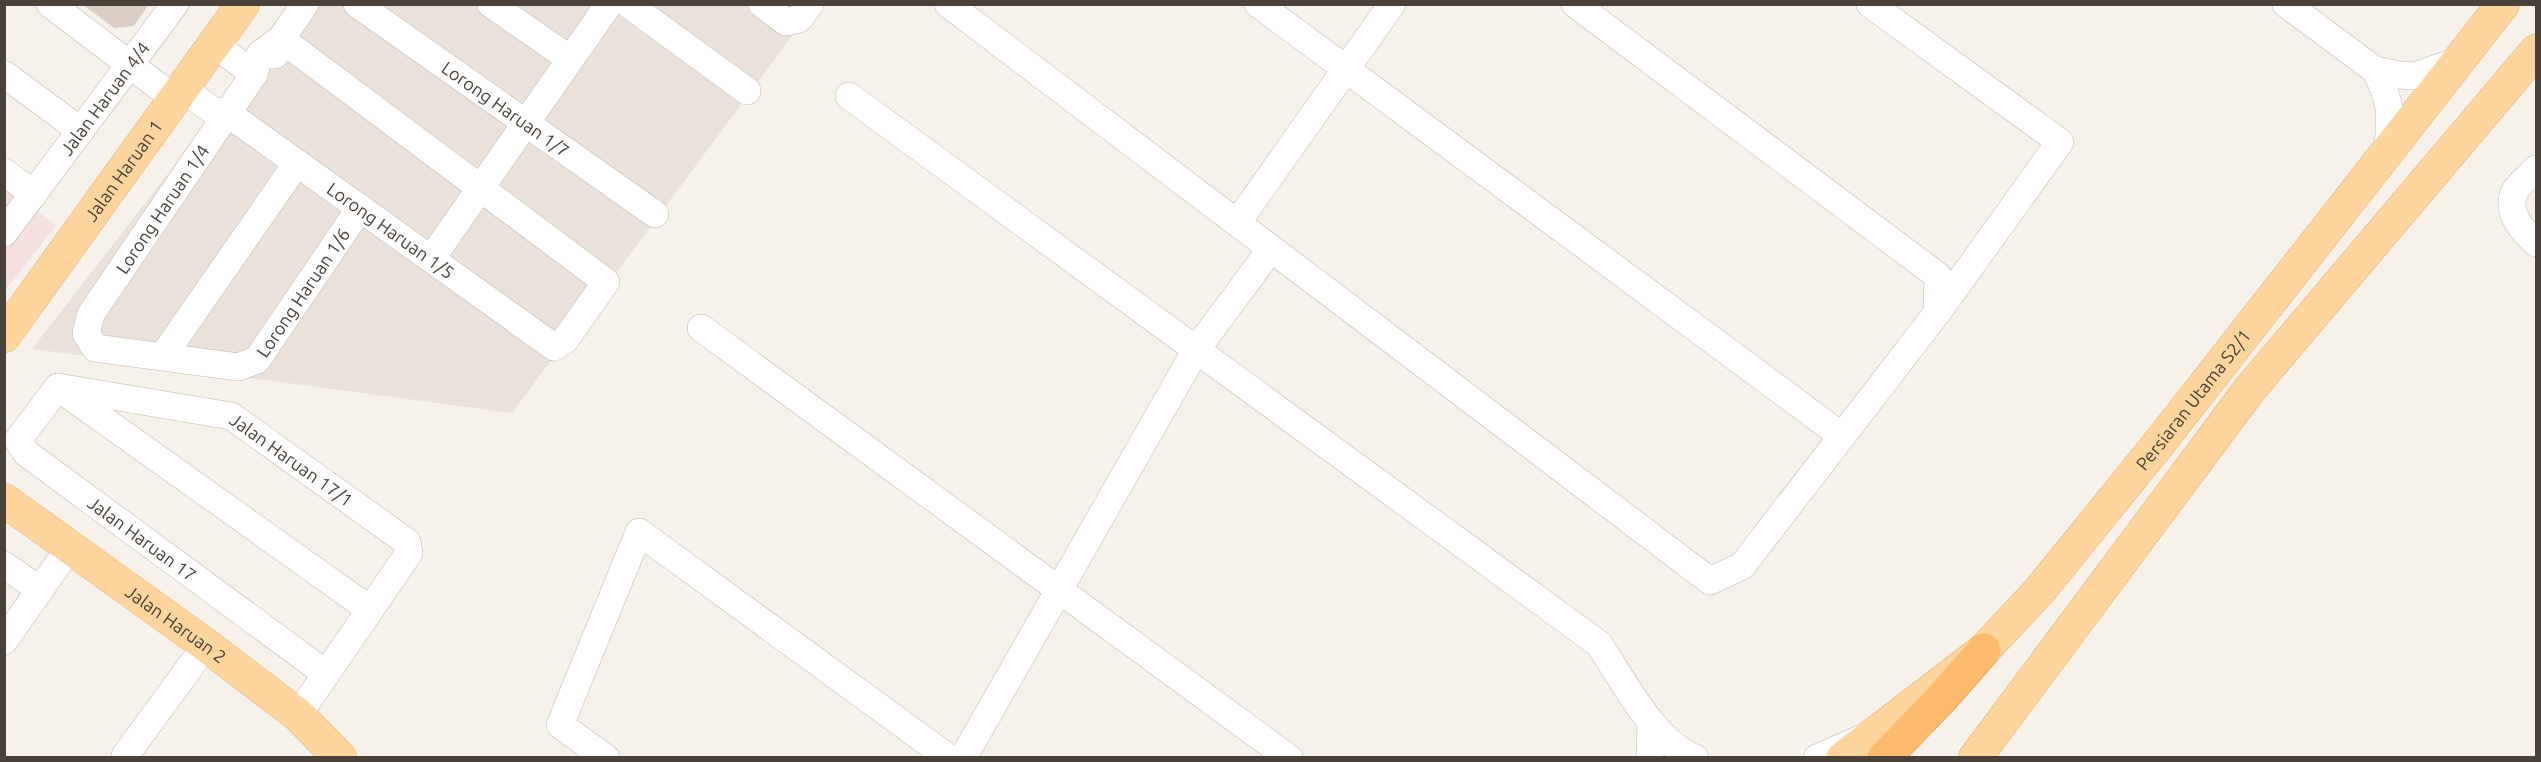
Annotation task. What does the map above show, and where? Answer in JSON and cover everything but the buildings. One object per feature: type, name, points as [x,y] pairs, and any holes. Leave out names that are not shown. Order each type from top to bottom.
[{"type":"highway","points":[[1880,745],[1942,698],[1984,650]]},
{"type":"main road","name":"Jalan Haruan 1","points":[[4,336],[243,4]]},
{"type":"main road","name":"Persiaran Utama S2/1","points":[[1984,650],[2040,590],[2387,155],[2503,5]]},
{"type":"main road","points":[[1975,758],[2250,389],[2531,62]]},
{"type":"main road","name":"Jalan Haruan 2","points":[[4,500],[206,645],[298,715],[333,755]]},
{"type":"main road","points":[[1843,758],[1880,745]]},
{"type":"street","name":"Lorong Haruan 1/5","points":[[50,4],[131,65],[183,88],[221,99],[227,113],[554,347],[565,340],[606,282],[479,189]]},
{"type":"street","name":"Jalan Haruan 4/4","points":[[6,226],[34,194],[175,4]]},
{"type":"street","name":"Lorong Haruan 1/4","points":[[95,348],[86,333],[91,314],[254,75],[260,54],[281,39],[305,4]]},
{"type":"street","name":"Lorong Haruan 1/7","points":[[357,4],[655,213]]},
{"type":"street","points":[[491,4],[570,59]]},
{"type":"street","points":[[431,259],[609,4]]},
{"type":"street","points":[[627,4],[747,92]]},
{"type":"street","points":[[762,4],[786,22],[799,19],[810,4]]},
{"type":"street","points":[[948,4],[1710,581],[1742,566],[1936,313],[2060,142],[1870,4]]},
{"type":"street","points":[[1258,4],[1842,436]]},
{"type":"street","points":[[1237,224],[1392,4]]},
{"type":"street","points":[[1575,4],[1938,276],[1936,313]]},
{"type":"street","points":[[2286,4],[2375,70],[2415,76],[2460,60]]},
{"type":"street","points":[[281,39],[479,189]]},
{"type":"street","points":[[214,44],[254,75]]},
{"type":"street","points":[[2375,70],[2386,91],[2390,105],[2387,155]]},
{"type":"street","points":[[4,74],[81,131]]},
{"type":"street","points":[[849,96],[1599,644],[1651,723],[1687,754],[1695,758]]},
{"type":"street","points":[[163,356],[297,163]]},
{"type":"street","points":[[2536,169],[2514,192],[2511,204],[2516,220],[2536,243]]},
{"type":"street","points":[[4,172],[34,194]]},
{"type":"street","name":"Lorong Haruan 1/6","points":[[95,348],[238,367],[257,360],[360,208]]},
{"type":"street","points":[[963,758],[1196,350],[1272,249]]},
{"type":"street","points":[[701,328],[1289,758]]},
{"type":"street","points":[[57,387],[369,609],[298,715]]},
{"type":"street","name":"Jalan Haruan 17/1","points":[[57,387],[231,416],[407,542],[409,553],[369,609]]},
{"type":"street","name":"Jalan Haruan 17","points":[[57,387],[18,440],[26,453],[326,673]]},
{"type":"street","points":[[606,758],[560,725],[639,532],[949,758]]},
{"type":"street","points":[[4,641],[70,547]]},
{"type":"street","points":[[4,565],[37,594]]},
{"type":"street","points":[[125,756],[206,645]]},
{"type":"street","points":[[1650,758],[1651,723]]},
{"type":"street","points":[[1817,758],[1880,745]]},
{"type":"shaded area","points":[[287,5],[815,5],[512,413],[32,349],[170,171]]},
{"type":"shaded area","points":[[5,187],[56,225],[5,291]]}]
